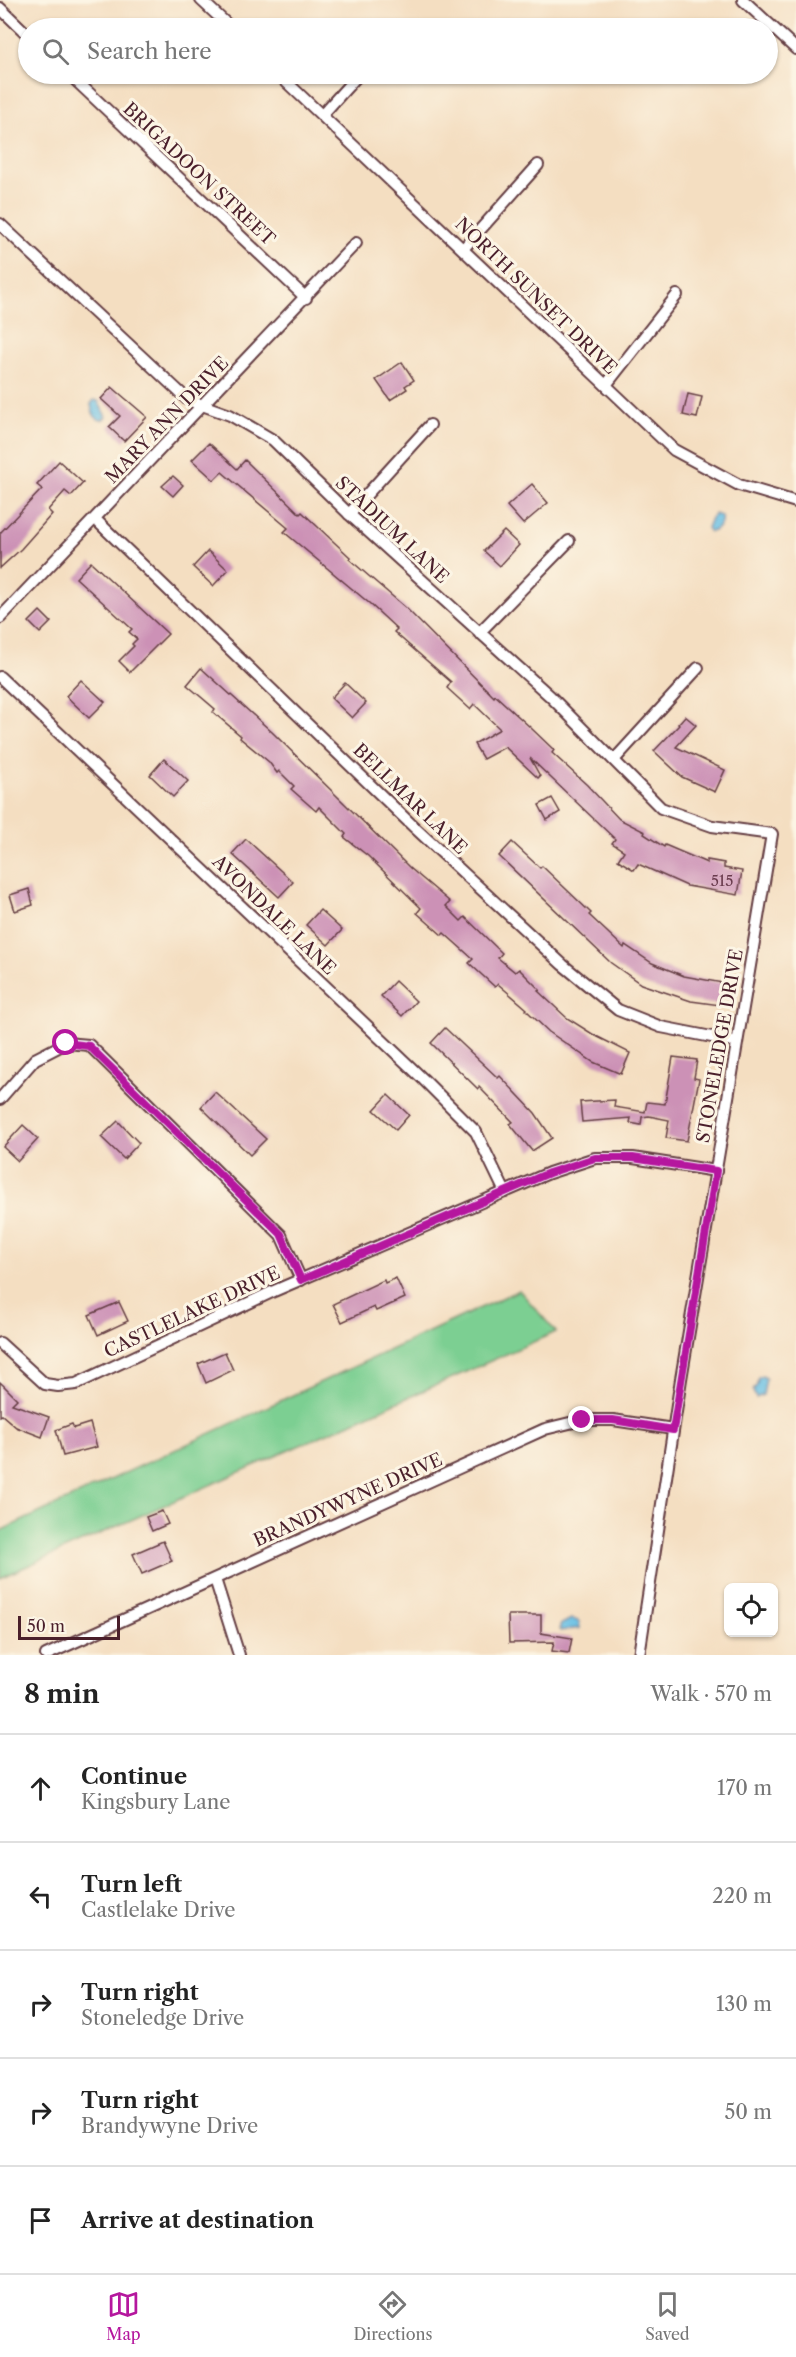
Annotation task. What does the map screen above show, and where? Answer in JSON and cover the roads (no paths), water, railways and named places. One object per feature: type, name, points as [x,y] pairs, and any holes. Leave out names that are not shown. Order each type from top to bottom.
[{"type":"street","points":[[201,0],[220,18]]},
{"type":"street","points":[[743,0],[762,18]]},
{"type":"street","points":[[0,8],[18,25]]},
{"type":"street","points":[[778,32],[796,49]]},
{"type":"street","name":"BRIGADOON STREET","points":[[80,84],[306,298]]},
{"type":"street","name":"NORTH SUNSET DRIVE","points":[[289,84],[674,450],[739,485],[796,502]]},
{"type":"street","points":[[322,115],[350,84]]},
{"type":"street","points":[[463,249],[538,165]]},
{"type":"street","name":"STADIUM LANE","points":[[0,224],[188,400],[230,415],[273,440],[349,514],[550,696],[661,808],[712,826],[772,834]]},
{"type":"street","name":"MARY ANN DRIVE","points":[[0,618],[356,243]]},
{"type":"street","points":[[606,386],[677,295]]},
{"type":"street","points":[[349,514],[430,425]]},
{"type":"street","name":"BELLMAR LANE","points":[[95,519],[415,828],[563,965],[618,1010],[661,1027],[737,1042]]},
{"type":"street","points":[[479,633],[569,541]]},
{"type":"street","points":[[614,760],[698,668]]},
{"type":"street","name":"AVONDALE LANE","points":[[0,677],[476,1132],[506,1192]]},
{"type":"street","name":"STONELEDGE DRIVE","points":[[639,1655],[673,1430],[772,834]]},
{"type":"street","points":[[0,1099],[35,1059],[66,1043],[89,1046],[281,1234],[301,1280]]},
{"type":"street","name":"CASTLELAKE DRIVE","points":[[0,1343],[45,1384],[58,1386],[76,1384],[301,1280],[549,1173],[595,1158],[633,1158],[716,1171]]},
{"type":"street","name":"BRANDYWYNE DRIVE","points":[[52,1654],[544,1429],[582,1420],[613,1420],[673,1430]]},
{"type":"street","points":[[215,1579],[239,1655]]},
{"type":"water","points":[[94,400],[98,401],[106,417],[102,420],[97,419],[93,413],[91,404]]},
{"type":"water","points":[[715,514],[721,516],[721,521],[717,528],[710,532],[707,528]]},
{"type":"water","points":[[762,1376],[766,1378],[763,1395],[756,1398],[753,1391],[758,1378]]},
{"type":"water","points":[[571,1619],[579,1621],[580,1628],[560,1631],[560,1625]]}]
